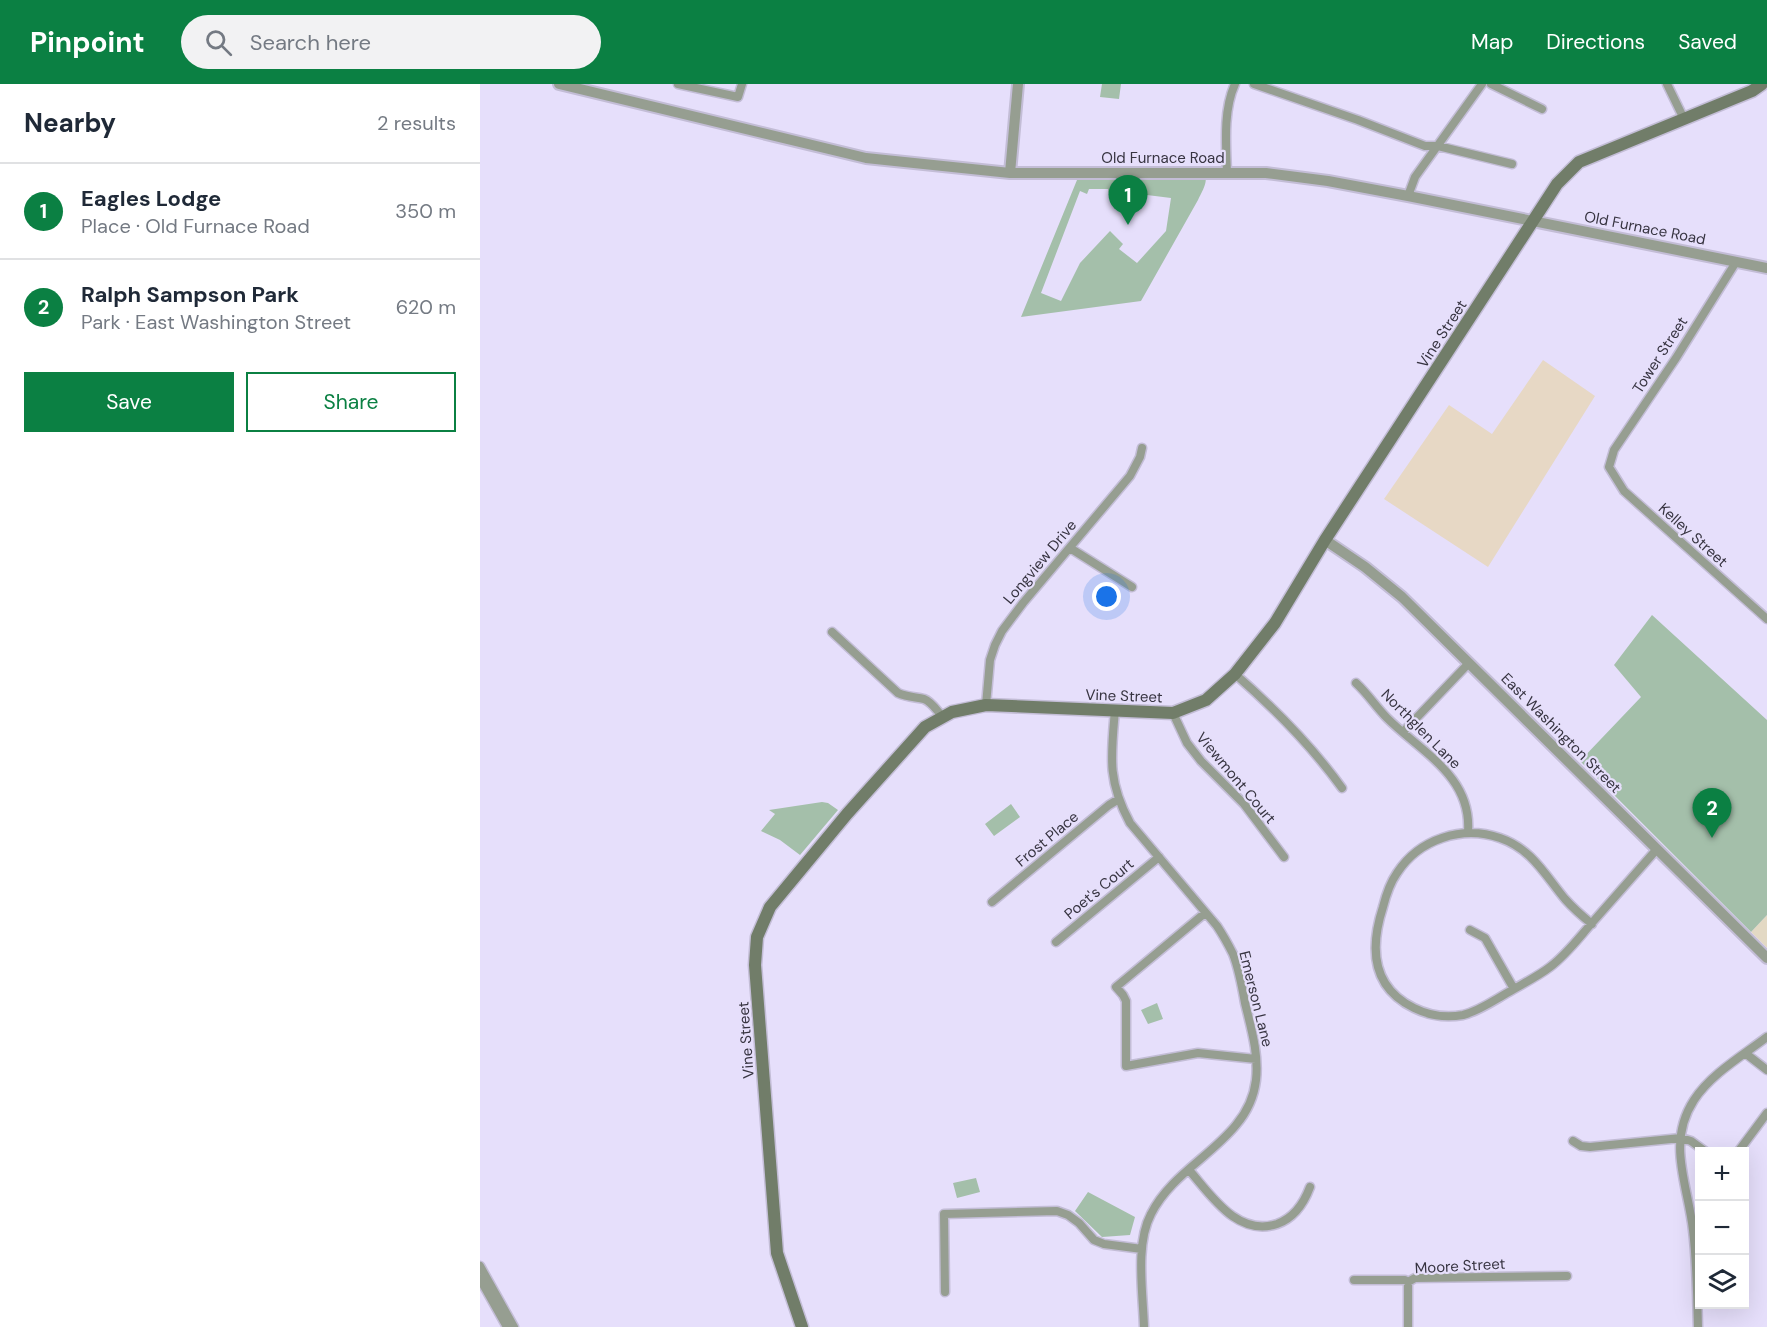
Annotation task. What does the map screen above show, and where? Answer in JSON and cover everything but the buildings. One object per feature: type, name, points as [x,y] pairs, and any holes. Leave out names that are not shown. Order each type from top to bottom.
[{"type":"main road","name":"Vine Street","points":[[802,1327],[777,1252],[755,965],[757,937],[770,907],[818,848],[925,727],[952,712],[986,705],[1173,713],[1206,700],[1235,674],[1275,623],[1325,540],[1557,184],[1580,162],[1752,91],[1762,84]]},
{"type":"street","name":"Old Furnace Road","points":[[559,84],[866,158],[1010,173],[1266,173],[1328,181],[1408,196],[1767,268]]},
{"type":"street","points":[[678,84],[738,97],[742,84]]},
{"type":"street","points":[[1010,173],[1018,84]]},
{"type":"street","points":[[1227,173],[1226,125],[1235,84]]},
{"type":"street","points":[[1254,84],[1425,146],[1438,146],[1512,164]]},
{"type":"street","points":[[1408,196],[1415,177],[1482,84]]},
{"type":"street","points":[[1491,84],[1542,109]]},
{"type":"street","points":[[1667,84],[1684,118]]},
{"type":"street","name":"Tower Street","points":[[1609,465],[1614,450],[1736,262]]},
{"type":"street","name":"Longview Drive","points":[[986,705],[988,665],[998,638],[1011,618],[1130,476],[1142,448]]},
{"type":"street","name":"Kelley Street","points":[[1609,465],[1624,491],[1767,619]]},
{"type":"street","name":"East Washington Street","points":[[1325,540],[1389,586],[1767,958]]},
{"type":"street","points":[[1070,548],[1132,587]]},
{"type":"street","points":[[832,632],[898,693],[908,698],[924,699],[943,717]]},
{"type":"street","points":[[1403,732],[1469,663]]},
{"type":"street","points":[[1235,674],[1294,729],[1342,788]]},
{"type":"street","name":"Northglen Lane","points":[[1356,683],[1388,719],[1436,761],[1450,777],[1466,809],[1468,832]]},
{"type":"street","name":"Emerson Lane","points":[[1115,710],[1112,772],[1119,799],[1130,823],[1226,941],[1233,955],[1253,1036],[1256,1059],[1256,1081],[1248,1108],[1227,1135],[1170,1186],[1154,1207],[1144,1230],[1142,1249],[1143,1327]]},
{"type":"street","name":"Viewmont Court","points":[[1173,713],[1187,743],[1201,761],[1244,804],[1284,857]]},
{"type":"street","name":"Frost Place","points":[[992,902],[1119,799]]},
{"type":"street","points":[[1592,924],[1566,900],[1538,863],[1526,852],[1515,844],[1499,838],[1468,832],[1428,844],[1410,857],[1398,872],[1388,889],[1376,930],[1377,963],[1386,983],[1397,997],[1413,1008],[1434,1015],[1450,1017],[1468,1013],[1537,976],[1554,964],[1592,924],[1657,849]]},
{"type":"street","name":"Poet's Court","points":[[1056,942],[1159,857]]},
{"type":"street","points":[[1205,913],[1116,987],[1126,1000],[1126,1066],[1198,1053],[1256,1059]]},
{"type":"street","points":[[1470,930],[1485,939],[1514,989]]},
{"type":"street","points":[[1698,1327],[1694,1232],[1682,1171],[1681,1138],[1686,1117],[1698,1095],[1717,1075],[1767,1037]]},
{"type":"street","points":[[1745,1053],[1767,1070]]},
{"type":"street","points":[[1742,1147],[1767,1113]]},
{"type":"street","points":[[1573,1141],[1581,1146],[1590,1147],[1681,1138],[1699,1147]]},
{"type":"street","points":[[1189,1170],[1226,1212],[1241,1222],[1257,1226],[1275,1224],[1290,1216],[1301,1204],[1310,1187]]},
{"type":"street","points":[[945,1292],[944,1214],[1057,1211],[1079,1223],[1094,1240],[1104,1244],[1142,1249]]},
{"type":"street","points":[[480,1266],[514,1327]]},
{"type":"street","name":"Moore Street","points":[[1354,1280],[1405,1280],[1408,1282],[1415,1278],[1567,1276]]},
{"type":"street","points":[[480,1279],[507,1327]]},
{"type":"street","points":[[1407,1327],[1408,1282]]},
{"type":"shaded area","points":[[1543,360],[1595,396],[1488,567],[1384,499],[1449,405],[1492,434]]},
{"type":"shaded area","points":[[1767,915],[1767,948],[1751,932]]},
{"type":"green space","points":[[1102,84],[1121,84],[1119,99],[1100,97]]},
{"type":"green space","points":[[1205,174],[1205,184],[1198,200],[1141,301],[1021,317],[1077,180],[1125,177],[1127,196],[1109,195],[1108,189],[1089,189],[1087,194],[1080,191],[1041,293],[1061,301],[1080,263],[1110,231],[1123,244],[1119,249],[1137,263],[1166,231],[1171,198],[1139,194],[1140,177]]},
{"type":"green space","points":[[1652,615],[1767,720],[1767,915],[1751,932],[1580,761],[1641,697],[1614,665]]},
{"type":"green space","points":[[822,802],[838,810],[800,855],[780,840],[761,831],[775,814],[769,810]]},
{"type":"green space","points":[[1011,804],[1020,817],[994,836],[985,824]]},
{"type":"green space","points":[[1157,1003],[1163,1019],[1148,1024],[1141,1010]]},
{"type":"green space","points":[[976,1178],[980,1192],[957,1198],[953,1183]]},
{"type":"green space","points":[[1088,1192],[1135,1217],[1130,1235],[1102,1237],[1075,1211]]},
{"type":"place","name":"Eagles Lodge","points":[[1128,225]]},
{"type":"place","name":"Ralph Sampson Park","points":[[1712,838]]}]
